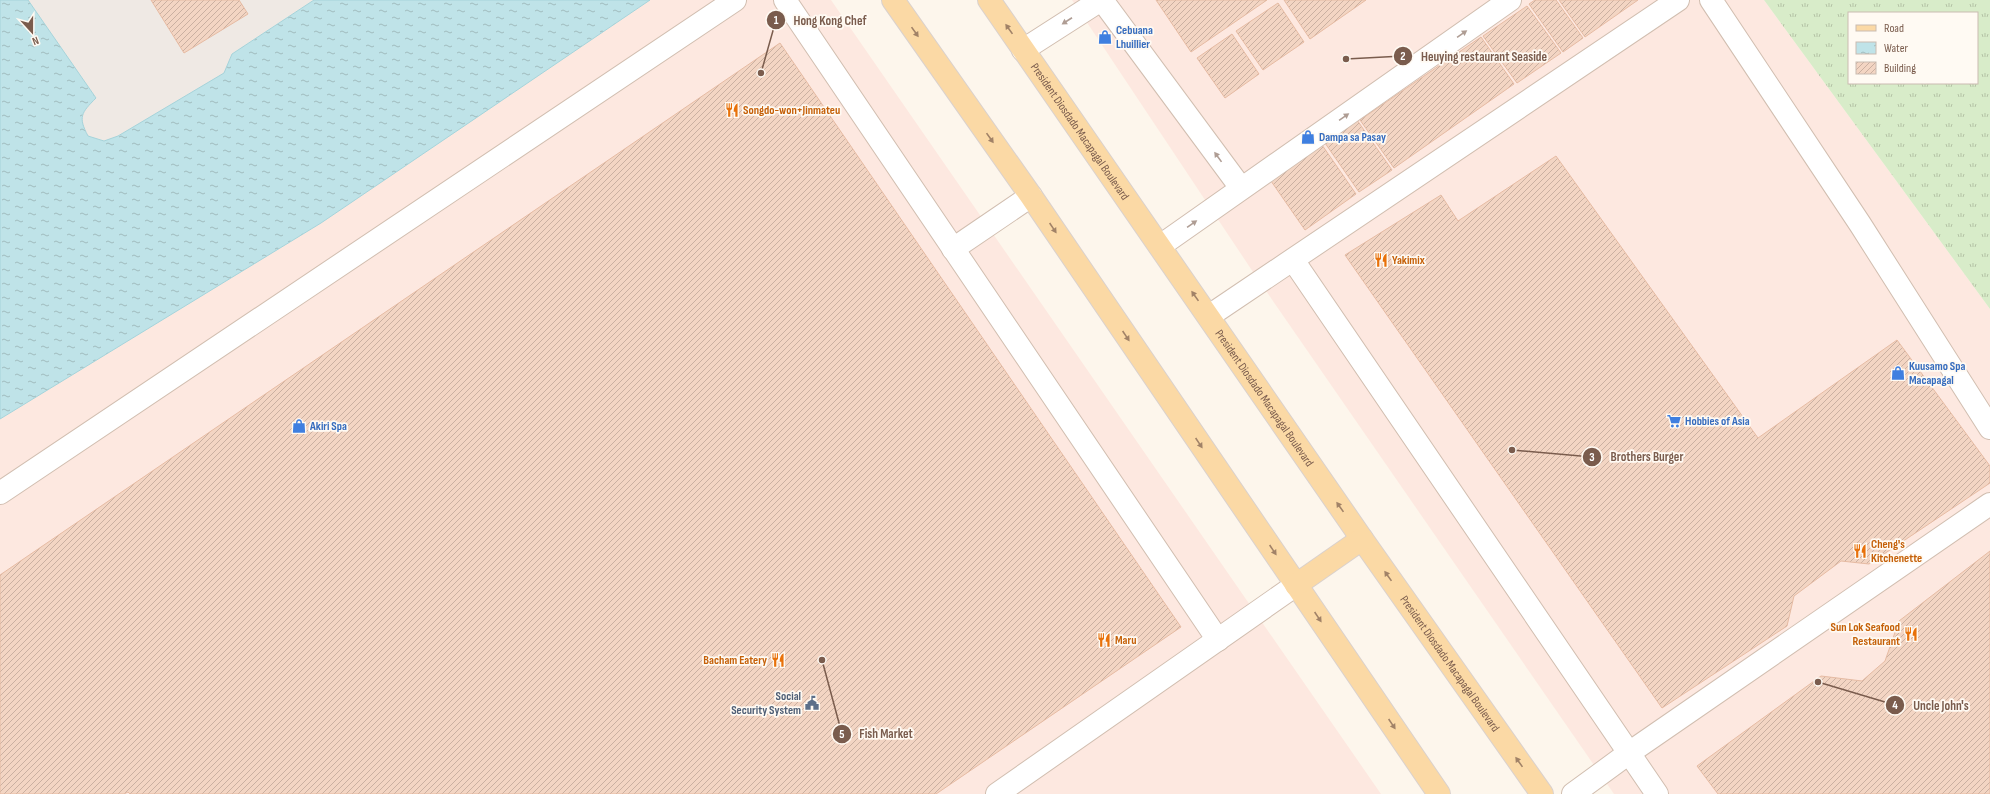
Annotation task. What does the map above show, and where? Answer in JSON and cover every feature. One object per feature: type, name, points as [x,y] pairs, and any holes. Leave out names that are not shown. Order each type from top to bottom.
[{"type":"main road","points":[[893,0],[1031,196],[1439,794]]},
{"type":"main road","name":"President Diosdado Macapagal Boulevard","points":[[989,0],[1362,539],[1542,794]]},
{"type":"main road","points":[[1296,585],[1362,539]]},
{"type":"lane","points":[[0,493],[735,0]]},
{"type":"lane","points":[[785,0],[1218,640]]},
{"type":"lane","points":[[1023,50],[1101,0],[1241,188]]},
{"type":"lane","points":[[1160,246],[1510,0]]},
{"type":"lane","points":[[1209,316],[1678,0]]},
{"type":"lane","points":[[1711,0],[1860,224],[1990,428]]},
{"type":"lane","points":[[953,249],[1031,196]]},
{"type":"lane","points":[[1292,260],[1657,794]]},
{"type":"lane","points":[[1573,794],[1629,753],[1990,504]]},
{"type":"lane","points":[[996,794],[1296,585]]},
{"type":"shaded area","points":[[28,0],[314,0],[232,54],[225,73],[118,136],[104,141],[88,136],[82,124],[82,112],[96,98]]},
{"type":"shaded area","points":[[650,0],[831,0],[1381,794],[0,794],[0,419],[321,223]]},
{"type":"shaded area","name":"Hobbies of Asia","points":[[1072,0],[1764,0],[1990,309],[1990,794],[1614,794],[1255,275]]},
{"type":"green space","points":[[1764,0],[1990,0],[1990,309]]},
{"type":"water","points":[[0,0],[28,0],[96,98],[84,112],[82,120],[88,136],[104,141],[118,136],[224,73],[232,54],[314,0],[650,0],[321,223],[0,419]]},
{"type":"building","points":[[151,0],[239,0],[248,14],[184,53]]},
{"type":"building","points":[[1156,0],[1267,0],[1191,52]]},
{"type":"building","points":[[1284,0],[1366,0],[1310,39]]},
{"type":"building","points":[[1535,0],[1556,0],[1583,38],[1563,52],[1529,4]]},
{"type":"building","points":[[1559,0],[1638,0],[1585,37]]},
{"type":"building","points":[[1278,3],[1304,42],[1263,70],[1236,31]]},
{"type":"building","points":[[1527,6],[1561,53],[1517,83],[1483,36]]},
{"type":"building","points":[[1232,34],[1259,74],[1225,98],[1197,58]]},
{"type":"building","points":[[1481,37],[1514,84],[1394,168],[1360,120]]},
{"type":"building","points":[[780,43],[1181,627],[936,794],[130,794],[128,792],[124,794],[0,794],[0,575]]},
{"type":"building","points":[[1357,120],[1392,170],[1359,192],[1325,143]]},
{"type":"building","points":[[1322,145],[1356,194],[1305,230],[1271,181]]},
{"type":"building","points":[[1556,156],[1758,438],[1897,340],[1990,466],[1990,483],[1869,564],[1841,561],[1794,596],[1787,626],[1662,708],[1345,255],[1441,195],[1458,221]]},
{"type":"building","points":[[1990,551],[1990,794],[1718,794],[1697,766],[1821,676],[1862,681],[1885,661],[1899,621]]},
{"type":"place","name":"Cebuana Lhuillier","points":[[1105,37]]},
{"type":"place","name":"Heuying restaurant Seaside","points":[[1346,59]]},
{"type":"place","name":"Hong Kong Chef","points":[[761,73]]},
{"type":"place","name":"Songdo-won+Jinmateu","points":[[732,110]]},
{"type":"place","name":"Dampa sa Pasay","points":[[1308,137]]},
{"type":"place","name":"Yakimix","points":[[1381,260]]},
{"type":"place","name":"Kuusamo Spa Macapagal","points":[[1898,373]]},
{"type":"place","name":"Hobbies of Asia","points":[[1674,421]]},
{"type":"place","name":"Akiri Spa","points":[[299,426]]},
{"type":"place","name":"Brothers Burger","points":[[1512,450]]},
{"type":"place","name":"Cheng's Kitchenette","points":[[1860,551]]},
{"type":"place","name":"Sun Lok Seafood Restaurant","points":[[1911,634]]},
{"type":"place","name":"Maru","points":[[1104,640]]},
{"type":"place","name":"Bacham Eatery","points":[[778,660]]},
{"type":"place","name":"Fish Market","points":[[822,660]]},
{"type":"place","name":"Uncle John's","points":[[1818,682]]},
{"type":"place","name":"Social Security System","points":[[812,703]]}]
